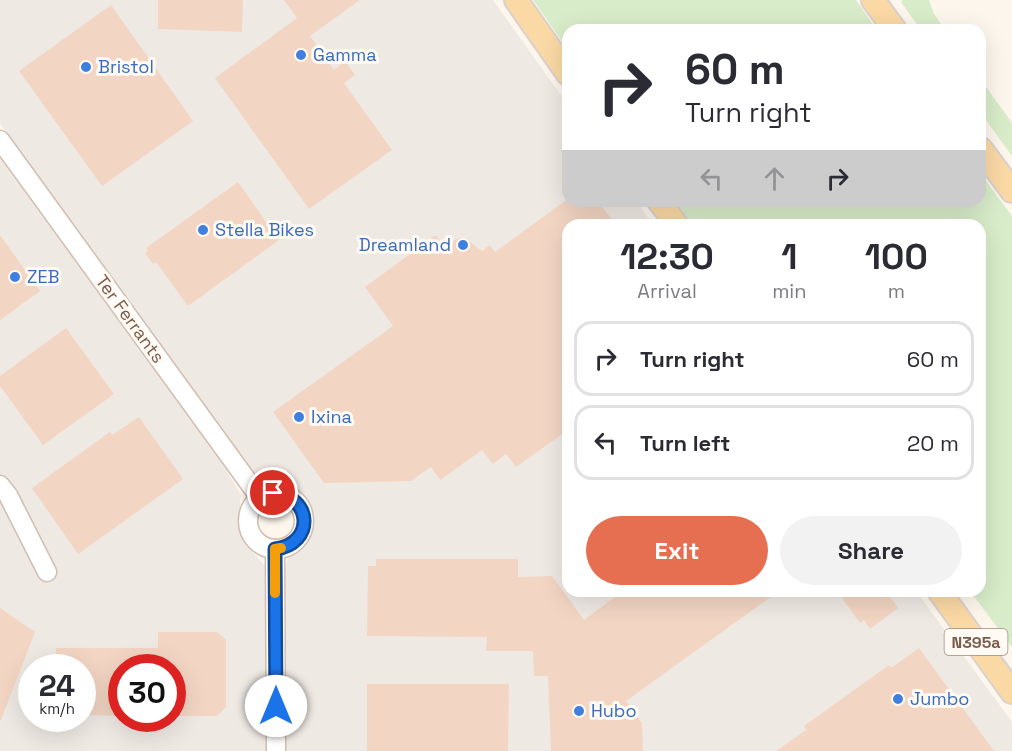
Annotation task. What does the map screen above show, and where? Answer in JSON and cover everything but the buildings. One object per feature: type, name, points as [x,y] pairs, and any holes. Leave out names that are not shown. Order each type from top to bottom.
[{"type":"main road","points":[[516,0],[562,65]]},
{"type":"main road","points":[[873,0],[891,24]]},
{"type":"main road","points":[[986,155],[1012,191]]},
{"type":"main road","name":"N395a","points":[[943,597],[1012,693]]},
{"type":"street","name":"Ter Ferrants","points":[[0,140],[260,498]]},
{"type":"street","points":[[0,485],[8,495],[47,572]]},
{"type":"street","points":[[273,493],[283,494],[295,500],[301,507],[304,517],[304,526],[300,536],[285,548],[275,549],[262,545],[255,538],[248,520],[250,510],[260,498],[273,493]]},
{"type":"street","points":[[275,549],[276,751]]},
{"type":"shaded area","points":[[0,0],[493,0],[562,97],[562,207],[640,207],[649,219],[562,219],[562,597],[920,597],[1012,722],[1012,751],[286,751],[285,567],[288,558],[307,537],[313,517],[310,505],[295,486],[279,482],[262,482],[159,346],[0,123]]},
{"type":"shaded area","points":[[0,150],[225,468],[241,495],[240,533],[246,545],[265,566],[267,751],[0,751]]},
{"type":"green space","points":[[533,0],[856,0],[873,24],[562,24],[562,41]]},
{"type":"green space","points":[[903,0],[929,0],[941,24],[917,24],[901,2]]},
{"type":"green space","points":[[986,87],[1012,123],[1012,156],[986,120]]},
{"type":"green space","points":[[986,181],[1012,216],[1012,647],[974,597],[986,597],[986,219],[689,219],[680,207],[986,207]]},
{"type":"slow traffic","points":[[275,593],[275,549],[281,548]]},
{"type":"place","name":"Gamma","points":[[301,55]]},
{"type":"place","name":"Bristol","points":[[86,67]]},
{"type":"place","name":"Stella Bikes","points":[[203,230]]},
{"type":"place","name":"Dreamland","points":[[463,245]]},
{"type":"place","name":"ZEB","points":[[15,277]]},
{"type":"place","name":"Ixina","points":[[299,417]]},
{"type":"place","name":"Jumbo","points":[[898,699]]},
{"type":"place","name":"Hubo","points":[[579,711]]},
{"type":"route","points":[[273,493],[283,494],[295,500],[301,507],[304,517],[304,526],[300,536],[285,548],[275,549],[276,706]]}]
